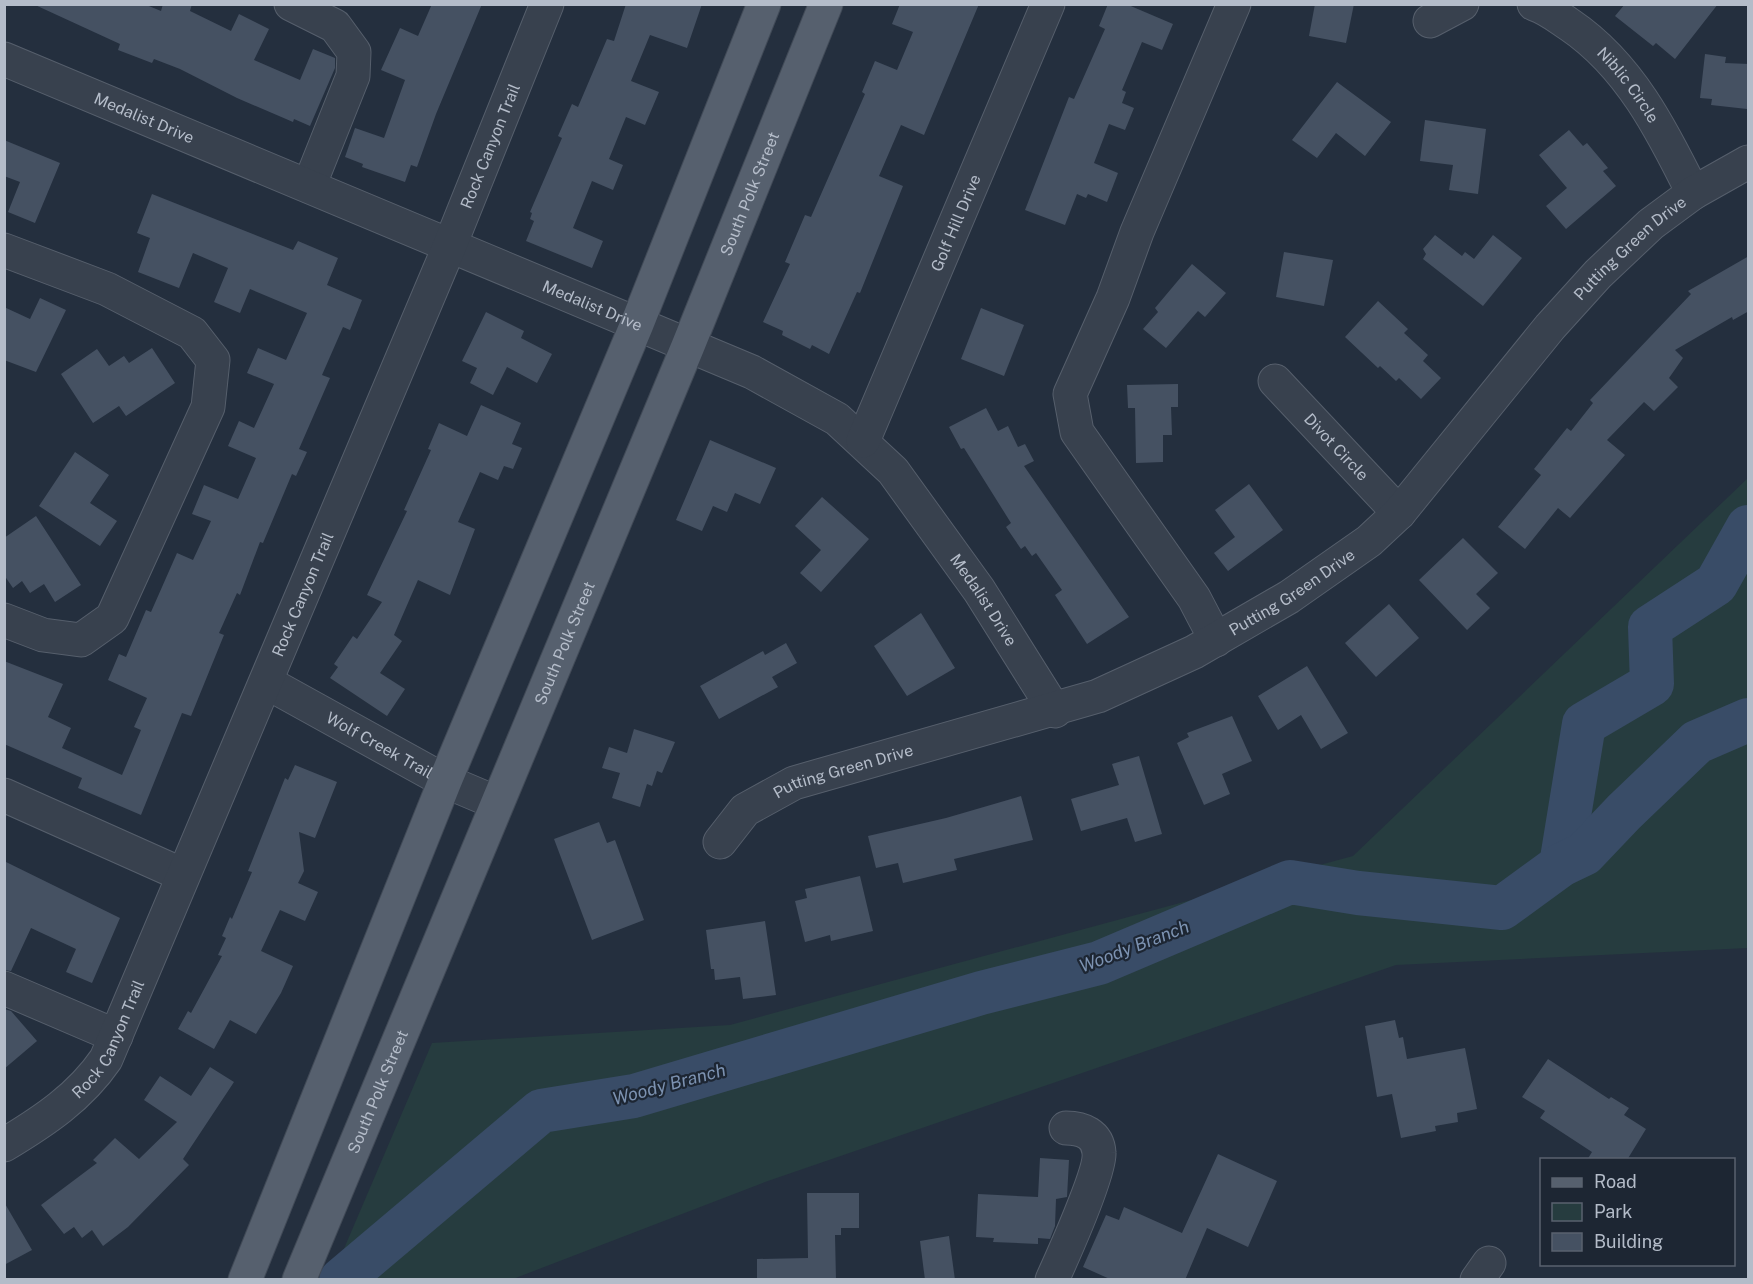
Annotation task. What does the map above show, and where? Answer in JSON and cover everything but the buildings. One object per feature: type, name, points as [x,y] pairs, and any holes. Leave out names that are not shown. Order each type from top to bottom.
[{"type":"main road","points":[[246,1280],[445,781],[637,324],[764,4]]},
{"type":"main road","name":"South Polk Street","points":[[299,1280],[688,346],[826,4]]},
{"type":"street","points":[[291,4],[335,26],[354,52],[353,76],[309,186]]},
{"type":"street","name":"Rock Canyon Trail","points":[[4,1145],[41,1123],[76,1095],[106,1059],[450,245],[547,4]]},
{"type":"street","name":"Golf Hill Drive","points":[[863,441],[926,299],[1048,4]]},
{"type":"street","points":[[1216,640],[1194,598],[1077,432],[1070,394],[1113,298],[1137,232],[1234,4]]},
{"type":"street","points":[[1430,21],[1462,4]]},
{"type":"street","name":"Niblic Circle","points":[[1534,4],[1544,7],[1593,40],[1617,66],[1666,138],[1693,193]]},
{"type":"street","name":"Medalist Drive","points":[[4,58],[752,372],[798,395],[837,419],[893,471],[920,505],[979,590],[1055,711]]},
{"type":"street","name":"Putting Green Drive","points":[[720,842],[745,810],[794,783],[1055,711],[1098,696],[1216,640],[1329,571],[1369,541],[1399,513],[1550,327],[1598,274],[1651,224],[1693,193],[1749,162]]},
{"type":"street","points":[[4,250],[107,289],[192,333],[213,360],[208,407],[112,618],[81,640],[43,635],[4,620]]},
{"type":"street","name":"Divot Circle","points":[[1275,381],[1399,513]]},
{"type":"street","name":"Wolf Creek Trail","points":[[266,682],[445,781],[497,803]]},
{"type":"street","points":[[4,795],[183,876]]},
{"type":"street","points":[[4,988],[116,1036]]},
{"type":"street","points":[[1052,1280],[1086,1198],[1099,1153],[1094,1137],[1079,1128],[1066,1128]]},
{"type":"green space","points":[[1748,478],[1748,948],[1396,965],[765,1182],[513,1279],[331,1279],[432,1043],[730,1025],[1353,856]]},
{"type":"waterway","name":"Woody Branch","points":[[1561,865],[1584,724],[1652,684],[1650,627],[1716,584],[1748,527]]},
{"type":"waterway","name":"Woody Branch","points":[[341,1280],[541,1111],[634,1096],[981,993],[1099,963],[1290,882],[1358,893],[1502,908],[1561,865],[1584,854],[1697,742],[1748,720]]}]
